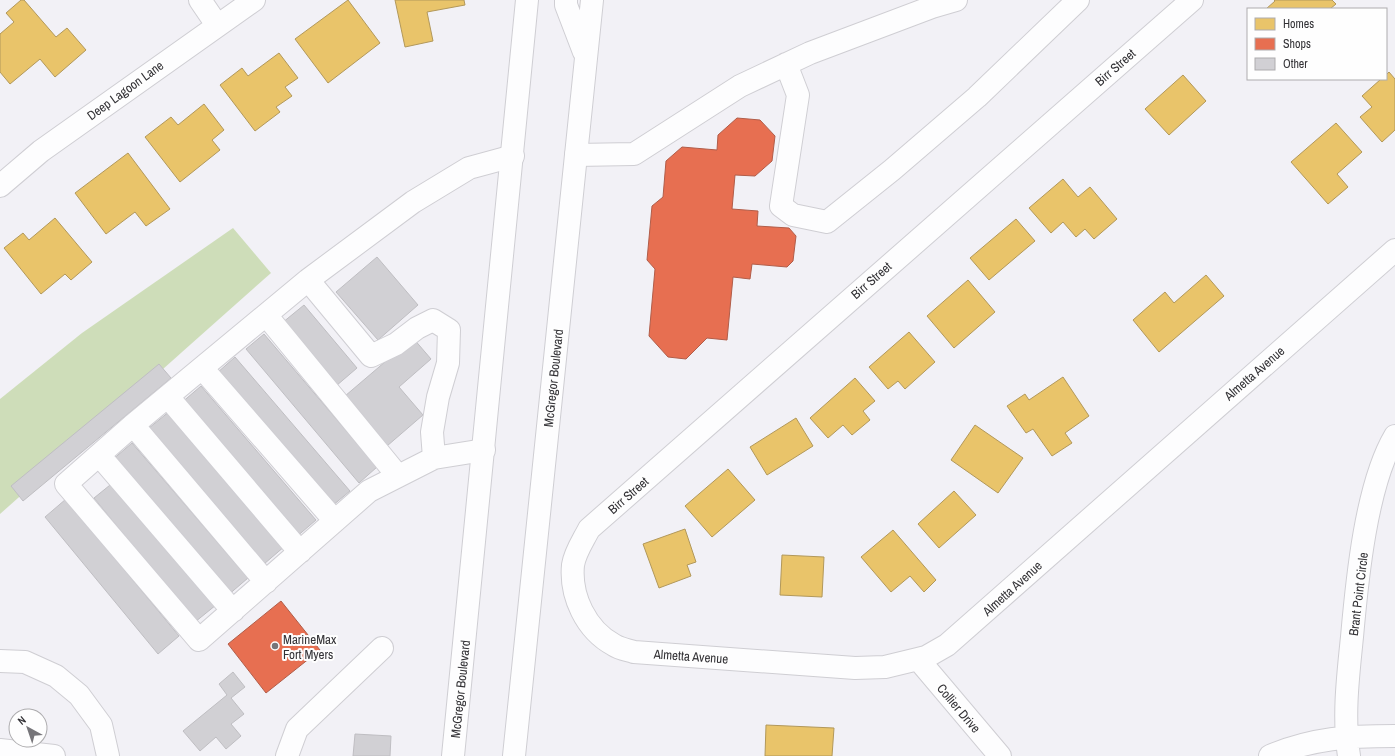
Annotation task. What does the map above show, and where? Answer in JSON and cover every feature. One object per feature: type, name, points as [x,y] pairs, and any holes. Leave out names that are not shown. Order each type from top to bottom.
[{"type":"street","points":[[200,0],[217,25]]},
{"type":"street","name":"Deep Lagoon Lane","points":[[0,186],[41,151],[254,0]]},
{"type":"street","name":"McGregor Boulevard","points":[[453,756],[513,156],[527,0]]},
{"type":"street","points":[[566,0],[566,5],[586,57]]},
{"type":"street","name":"McGregor Boulevard","points":[[514,756],[592,0]]},
{"type":"street","points":[[576,155],[634,154],[740,86],[786,64],[810,53],[932,7],[956,0]]},
{"type":"street","points":[[786,64],[798,95],[781,206],[793,215],[827,222],[892,170],[977,97],[1078,0]]},
{"type":"street","name":"Birr Street","points":[[573,575],[573,564],[578,550],[589,529],[1192,0]]},
{"type":"street","points":[[484,450],[434,458],[369,492],[199,640],[66,484],[133,425],[308,280],[413,202],[470,168],[513,156]]},
{"type":"street","name":"Almetta Avenue","points":[[573,575],[572,585],[579,608],[597,631],[614,646],[634,652],[855,668],[885,667],[926,657],[947,645],[1395,250]]},
{"type":"street","points":[[308,280],[371,356],[396,344],[417,328],[433,320],[449,330],[448,363],[438,397],[432,432],[434,458]]},
{"type":"street","points":[[266,315],[398,476]]},
{"type":"street","points":[[202,368],[335,521]]},
{"type":"street","points":[[168,397],[300,552]]},
{"type":"street","points":[[133,425],[266,582]]},
{"type":"street","name":"Brant Point Circle","points":[[1348,746],[1349,671],[1354,617],[1366,534],[1376,483],[1395,436]]},
{"type":"street","points":[[99,455],[233,611]]},
{"type":"street","points":[[287,756],[297,729],[382,648]]},
{"type":"street","name":"Collier Drive","points":[[918,660],[1000,756]]},
{"type":"street","points":[[0,661],[26,662],[56,676],[79,695],[101,725],[108,756]]},
{"type":"street","points":[[1270,756],[1315,741],[1348,746],[1395,736]]},
{"type":"street","points":[[0,750],[54,756]]},
{"type":"green space","points":[[233,228],[271,273],[0,514],[0,399],[82,333]]},
{"type":"building: Homes","points":[[21,0],[24,0],[56,37],[67,28],[86,50],[55,77],[40,59],[10,84],[0,72],[0,34],[14,22],[6,13]]},
{"type":"building: Homes","points":[[348,0],[380,43],[328,83],[295,39]]},
{"type":"building: Homes","points":[[395,0],[464,0],[465,5],[427,12],[433,41],[405,47]]},
{"type":"building: Homes","points":[[1274,0],[1332,0],[1336,4],[1331,8],[1267,8],[1275,1]]},
{"type":"building: Homes","points":[[279,53],[298,78],[285,87],[292,96],[276,107],[280,112],[255,131],[220,85],[242,68],[248,76]]},
{"type":"building: Homes","points":[[1389,72],[1395,79],[1395,130],[1382,142],[1360,117],[1372,107],[1362,96],[1380,80],[1387,80],[1387,74]]},
{"type":"building: Homes","points":[[1183,75],[1206,101],[1169,135],[1145,109]]},
{"type":"building: Homes","points":[[204,104],[224,130],[212,140],[220,150],[180,182],[145,137],[171,117],[178,125]]},
{"type":"building: Homes","points":[[1336,123],[1362,152],[1337,174],[1348,187],[1328,204],[1291,162]]},
{"type":"building: Homes","points":[[128,153],[170,209],[146,226],[135,212],[106,234],[75,193]]},
{"type":"building: Homes","points":[[1063,179],[1078,197],[1090,187],[1117,219],[1094,239],[1085,229],[1076,237],[1063,222],[1051,233],[1029,208]]},
{"type":"building: Homes","points":[[55,218],[92,262],[71,280],[65,274],[41,294],[4,248],[23,233],[29,240]]},
{"type":"building: Homes","points":[[1016,219],[1035,241],[989,280],[970,258]]},
{"type":"building: Homes","points":[[1206,275],[1224,296],[1159,352],[1133,320],[1165,292],[1174,303]]},
{"type":"building: Homes","points":[[968,280],[995,312],[954,348],[927,316]]},
{"type":"building: Homes","points":[[909,332],[935,362],[905,389],[898,381],[888,389],[869,367]]},
{"type":"building: Homes","points":[[1063,377],[1089,416],[1065,433],[1072,443],[1052,456],[1033,429],[1026,433],[1007,406],[1025,394],[1029,400]]},
{"type":"building: Homes","points":[[855,378],[875,401],[863,411],[870,420],[852,435],[843,425],[828,438],[810,418]]},
{"type":"building: Homes","points":[[796,418],[813,446],[767,475],[750,447]]},
{"type":"building: Homes","points":[[975,425],[1023,458],[998,493],[951,460]]},
{"type":"building: Homes","points":[[728,469],[755,500],[712,537],[685,506]]},
{"type":"building: Homes","points":[[954,491],[976,515],[939,548],[918,524]]},
{"type":"building: Homes","points":[[685,529],[696,562],[687,565],[691,576],[659,588],[643,544]]},
{"type":"building: Homes","points":[[893,530],[936,580],[924,592],[910,576],[891,592],[861,557]]},
{"type":"building: Homes","points":[[782,555],[824,557],[822,597],[780,595]]},
{"type":"building: Homes","points":[[766,725],[834,728],[832,756],[765,756]]},
{"type":"building: Shops","points":[[737,118],[760,120],[775,136],[772,161],[755,176],[735,175],[732,209],[758,211],[757,226],[789,228],[796,236],[793,261],[787,267],[752,264],[750,279],[733,277],[727,340],[707,338],[686,359],[668,357],[649,336],[655,269],[647,260],[652,206],[663,197],[666,161],[682,147],[717,150],[718,135]]},
{"type":"building: Shops","points":[[281,601],[320,650],[266,693],[228,644]]},
{"type":"building: Other","points":[[377,257],[418,305],[378,340],[336,292]]},
{"type":"building: Other","points":[[304,305],[357,368],[336,386],[282,323]]},
{"type":"building: Other","points":[[264,334],[377,467],[359,483],[246,349]]},
{"type":"building: Other","points":[[413,338],[431,359],[399,387],[423,415],[387,446],[345,396]]},
{"type":"building: Other","points":[[235,357],[350,491],[332,506],[217,373]]},
{"type":"building: Other","points":[[159,364],[171,378],[23,501],[11,486]]},
{"type":"building: Other","points":[[201,386],[316,520],[295,538],[180,404]]},
{"type":"building: Other","points":[[170,411],[285,546],[264,564],[149,428]]},
{"type":"building: Other","points":[[132,443],[248,578],[227,596],[111,461]]},
{"type":"building: Other","points":[[115,481],[216,605],[195,622],[94,498]]},
{"type":"building: Other","points":[[66,499],[179,636],[158,654],[45,517]]},
{"type":"building: Other","points":[[233,672],[245,687],[231,698],[244,714],[231,724],[241,736],[226,749],[216,737],[200,751],[183,731],[227,695],[219,684]]},
{"type":"building: Other","points":[[355,734],[391,736],[390,756],[353,756]]},
{"type":"place","name":"MarineMax Fort Myers","points":[[275,646]]}]
